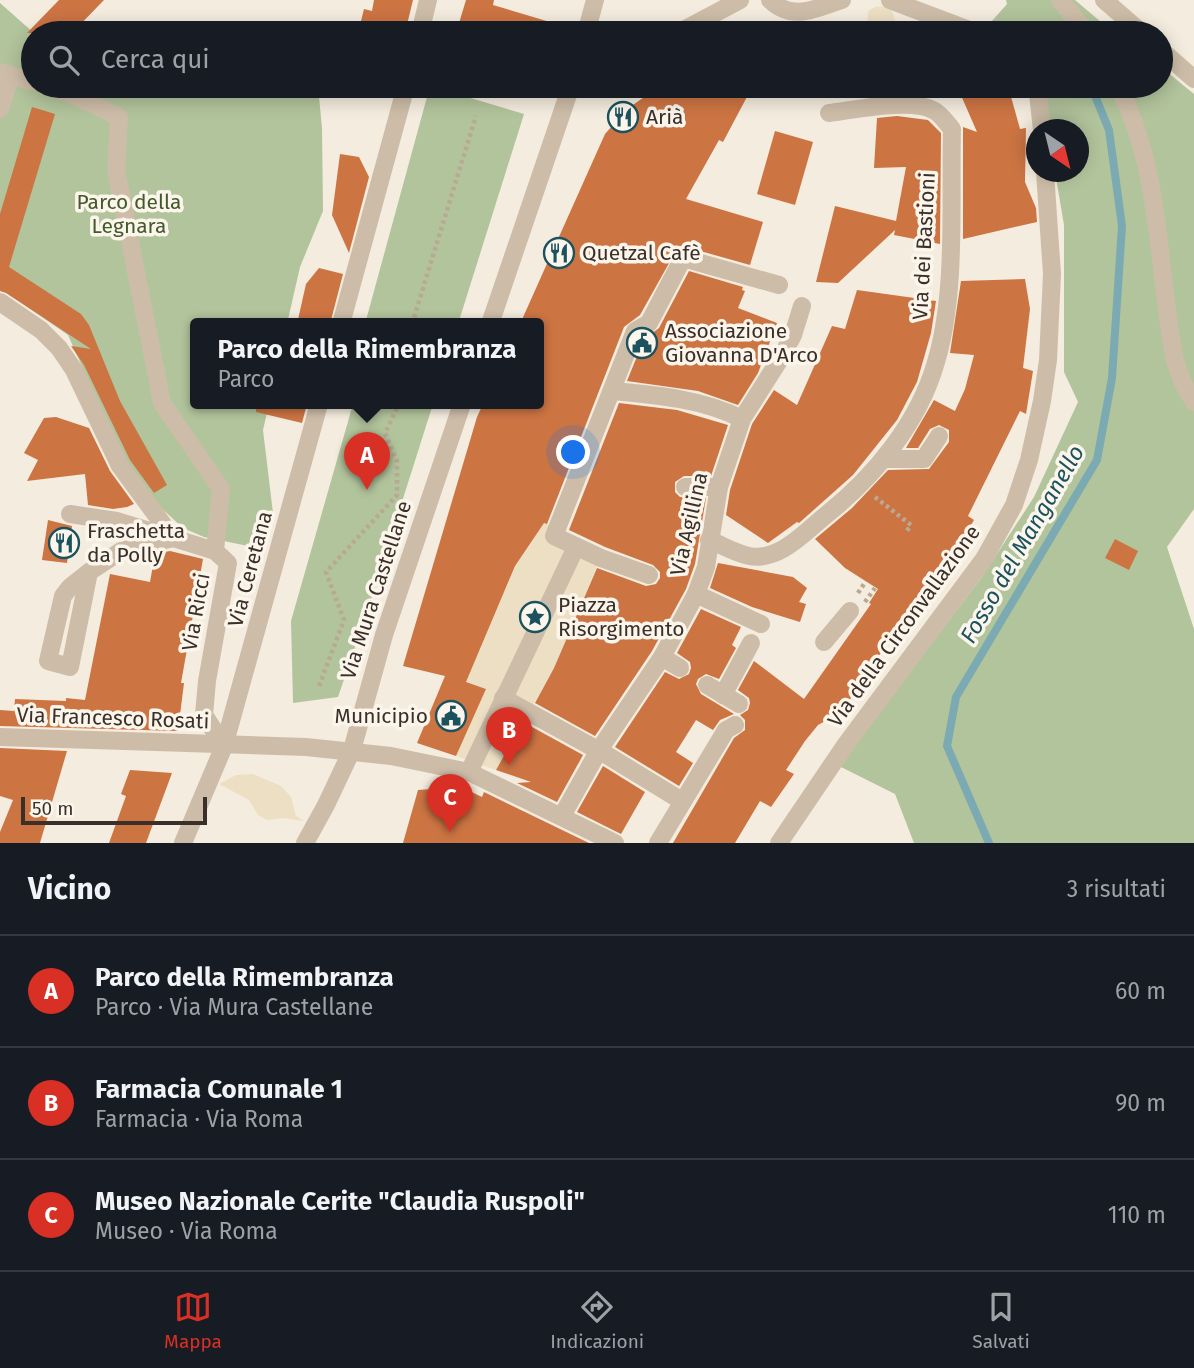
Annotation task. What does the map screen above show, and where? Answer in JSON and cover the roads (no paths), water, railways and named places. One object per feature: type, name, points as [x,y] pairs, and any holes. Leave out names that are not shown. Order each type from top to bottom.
[{"type":"street","points":[[423,21],[428,0]]},
{"type":"street","points":[[589,21],[595,0]]},
{"type":"street","points":[[701,21],[740,0]]},
{"type":"street","points":[[770,0],[782,9],[802,13],[842,0]]},
{"type":"street","points":[[890,0],[945,21]]},
{"type":"street","points":[[1060,0],[1077,21]]},
{"type":"street","points":[[1104,0],[1128,21]]},
{"type":"street","points":[[1173,61],[1194,79]]},
{"type":"street","points":[[0,109],[5,74]]},
{"type":"street","points":[[80,98],[120,117],[116,170],[162,403],[221,489],[215,551]]},
{"type":"street","points":[[343,318],[403,98]]},
{"type":"street","points":[[492,318],[569,98]]},
{"type":"street","points":[[1038,98],[1041,119]]},
{"type":"street","points":[[1123,98],[1138,134],[1149,179],[1175,361],[1194,402]]},
{"type":"street","name":"Via dei Bastioni","points":[[709,540],[746,555],[758,556],[770,554],[789,545],[860,485],[883,459],[927,389],[941,344],[949,274],[952,129],[936,111],[922,105],[878,106],[829,113]]},
{"type":"street","name":"Via della Circonvallazione","points":[[779,843],[844,747],[984,559],[1014,505],[1026,469],[1042,401],[1049,349],[1052,274],[1046,182]]},
{"type":"street","points":[[649,575],[601,558],[554,536],[635,331],[649,323],[682,258],[779,285]]},
{"type":"street","points":[[0,302],[41,330],[59,348],[74,370],[120,466],[173,538],[121,551],[89,572],[63,596],[48,661],[70,667],[89,572]]},
{"type":"street","name":"Via Agillina","points":[[562,816],[599,750],[662,657],[696,594],[706,568],[719,487],[742,419],[782,356],[802,306]]},
{"type":"street","points":[[613,391],[674,399],[724,411],[742,419]]},
{"type":"street","name":"Via Ceretana","points":[[183,843],[224,746],[318,409]]},
{"type":"street","name":"Via Mura Castellane","points":[[305,843],[352,750],[384,635],[460,409]]},
{"type":"street","points":[[883,459],[924,459],[939,436]]},
{"type":"street","points":[[685,487],[719,487]]},
{"type":"street","name":"Via Ricci","points":[[70,514],[117,521],[215,551],[228,563],[207,681],[204,715],[224,746]]},
{"type":"street","points":[[469,772],[576,547]]},
{"type":"street","points":[[696,594],[761,624]]},
{"type":"street","points":[[824,642],[850,611]]},
{"type":"street","points":[[739,704],[715,690],[751,643]]},
{"type":"street","points":[[662,657],[680,668]]},
{"type":"street","points":[[503,698],[599,750],[682,801]]},
{"type":"street","points":[[658,843],[726,730],[735,725]]},
{"type":"street","name":"Via Francesco Rosati","points":[[0,737],[224,746]]},
{"type":"street","points":[[224,746],[352,750],[406,758],[469,772],[615,843]]},
{"type":"waterway","name":"Fosso del Manganello","points":[[989,843],[947,746],[956,697],[1097,460],[1112,378],[1122,226],[1109,130],[1096,98]]},
{"type":"place","name":"Arià","points":[[623,117]]},
{"type":"place","name":"Quetzal Cafè","points":[[559,253]]},
{"type":"place","name":"Associazione Giovanna D'Arco","points":[[642,343]]},
{"type":"place","name":"Parco della Rimembranza","points":[[367,490]]},
{"type":"place","name":"Fraschetta da Polly","points":[[64,543]]},
{"type":"place","name":"Piazza Risorgimento","points":[[535,617]]},
{"type":"place","name":"Municipio","points":[[451,716]]},
{"type":"place","name":"Farmacia Comunale 1","points":[[509,765]]},
{"type":"place","name":"Museo Nazionale Cerite \"Claudia Ruspoli\"","points":[[450,832]]},
{"type":"park label","name":"Parco della Legnara","points":[[129,214]]}]
